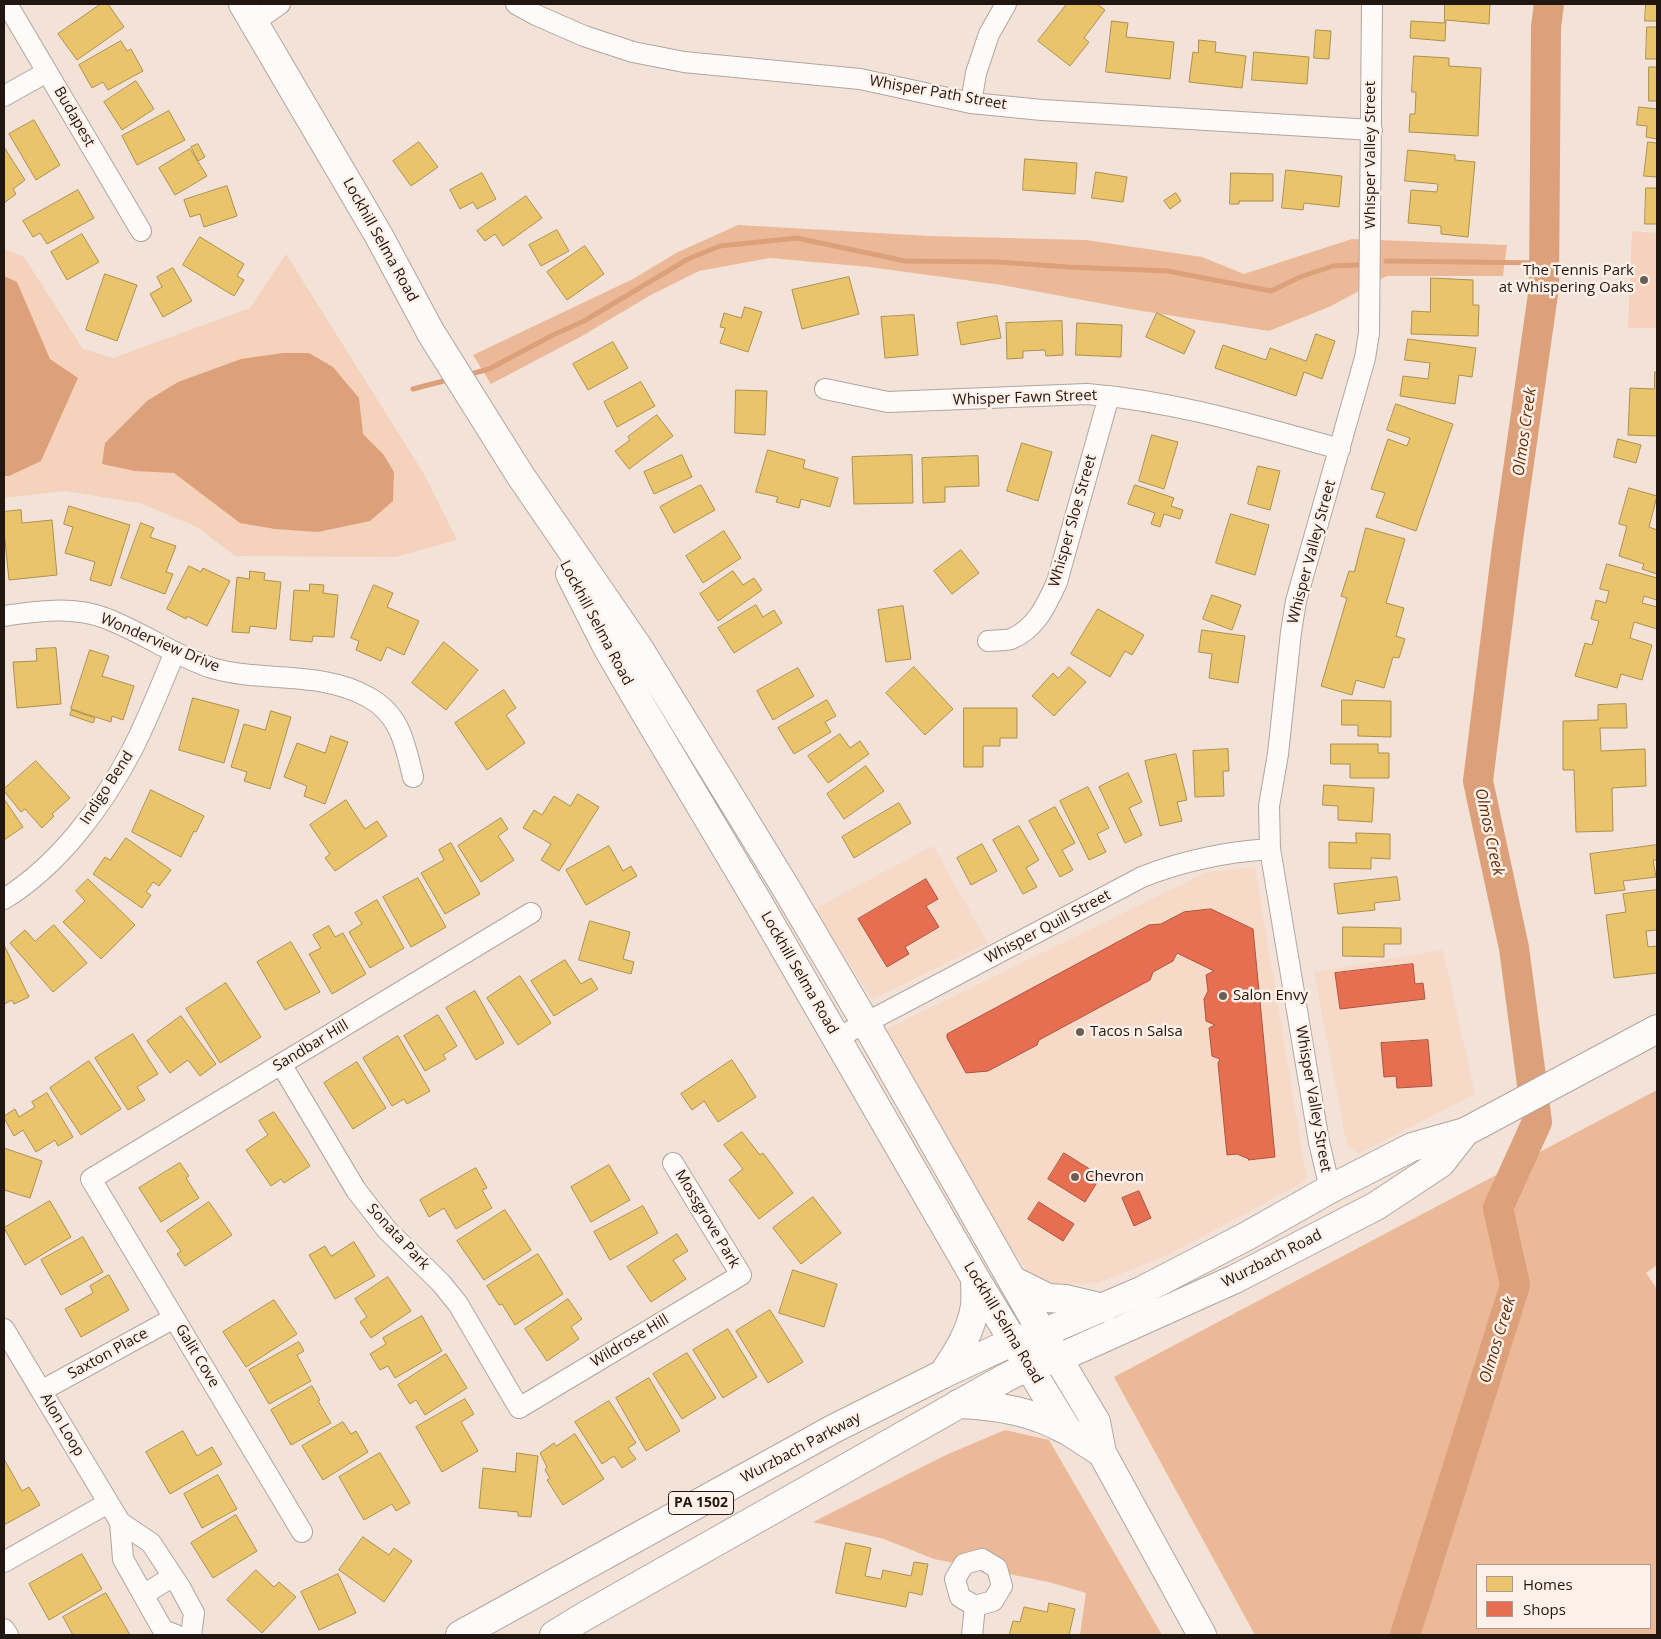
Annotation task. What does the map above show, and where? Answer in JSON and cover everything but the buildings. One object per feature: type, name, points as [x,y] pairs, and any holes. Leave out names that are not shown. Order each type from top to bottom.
[{"type":"main road","name":"Lockhill Selma Road","points":[[248,13],[379,236],[431,333],[520,475],[640,650],[786,888],[865,1022],[1043,1334],[1096,1422],[1102,1454],[1202,1635]]},
{"type":"main road","name":"Lockhill Selma Road","points":[[520,475],[607,647],[759,904],[975,1278],[1068,1431],[1102,1454]]},
{"type":"main road","name":"Wurzbach Road","points":[[1043,1334],[1152,1285],[1412,1147],[1465,1132],[1657,1029]]},
{"type":"main road","points":[[897,1142],[926,1129]]},
{"type":"main road","name":"Wurzbach Road","points":[[1059,1358],[1254,1270],[1376,1206],[1441,1163],[1465,1132]]},
{"type":"main road","points":[[1330,1189],[1336,1193],[1348,1195],[1396,1172],[1441,1163]]},
{"type":"main road","points":[[1254,1270],[1264,1243],[1323,1212],[1328,1207],[1330,1189]]},
{"type":"main road","points":[[943,1374],[958,1351],[970,1326],[975,1305],[975,1278]]},
{"type":"main road","points":[[1012,1280],[1048,1298],[1066,1299],[1104,1308]]},
{"type":"main road","name":"Wurzbach Parkway","points":[[460,1635],[835,1428],[1014,1341],[1043,1334]]},
{"type":"main road","name":"PA 1502","points":[[554,1635],[958,1404],[1029,1366],[1059,1358]]},
{"type":"main road","points":[[958,1404],[981,1405],[1018,1412],[1040,1418],[1068,1431]]},
{"type":"street","name":"Budapest","points":[[7,4],[141,231]]},
{"type":"street","points":[[248,13],[280,4]]},
{"type":"street","name":"Whisper Path Street","points":[[516,4],[584,36],[633,52],[684,62],[860,79],[972,103],[1042,110],[1372,130]]},
{"type":"street","points":[[972,103],[976,74],[989,34],[1006,4]]},
{"type":"street","name":"Whisper Valley Street","points":[[1330,1189],[1319,1142],[1270,849],[1269,806],[1278,754],[1295,609],[1340,449],[1369,333],[1372,4]]},
{"type":"street","points":[[4,96],[48,72]]},
{"type":"street","name":"Whisper Fawn Street","points":[[825,389],[888,402],[1087,394],[1109,396],[1188,408],[1340,449]]},
{"type":"street","name":"Whisper Sloe Street","points":[[988,641],[1010,639],[1029,628],[1044,609],[1058,582],[1109,396]]},
{"type":"street","name":"Wonderview Drive","points":[[4,616],[38,611],[77,611],[105,618],[212,668],[244,674],[316,680],[342,686],[369,697],[386,710],[402,732],[414,777]]},
{"type":"street","name":"Indigo Bend","points":[[4,899],[51,862],[80,830],[108,792],[132,750],[175,652]]},
{"type":"street","name":"Whisper Quill Street","points":[[836,1038],[1142,877],[1198,858],[1232,852],[1270,849]]},
{"type":"street","points":[[759,904],[786,888]]},
{"type":"street","name":"Sandbar Hill","points":[[90,1179],[531,914]]},
{"type":"street","name":"Sonata Park","points":[[281,1064],[356,1190],[387,1230],[425,1266],[458,1304],[519,1408]]},
{"type":"street","name":"Mossgrove Park","points":[[673,1163],[741,1275]]},
{"type":"street","name":"Galit Cove","points":[[90,1179],[302,1532]]},
{"type":"street","name":"Wildrose Hill","points":[[519,1408],[741,1275]]},
{"type":"street","name":"Saxton Place","points":[[41,1391],[174,1318]]},
{"type":"street","name":"Alon Loop","points":[[4,1329],[120,1522],[151,1544],[194,1612],[191,1635]]},
{"type":"street","points":[[4,1562],[108,1503]]},
{"type":"street","name":"Alon Loop","points":[[120,1522],[122,1559],[163,1630],[176,1635]]},
{"type":"street","points":[[143,1595],[172,1577]]},
{"type":"street","points":[[972,1635],[975,1606]]},
{"type":"street","points":[[4,1629],[8,1635]]},
{"type":"shaded area","points":[[738,225],[930,236],[1086,240],[1202,257],[1244,274],[1352,239],[1507,245],[1503,276],[1387,276],[1329,307],[1269,331],[1136,310],[1002,285],[869,267],[770,258],[699,271],[649,296],[582,336],[491,384],[473,355],[633,279],[676,253]]},
{"type":"shaded area","name":"The Tennis Park at Whispering Oaks","points":[[1632,231],[1657,233],[1657,328],[1628,328]]},
{"type":"shaded area","points":[[4,249],[24,257],[83,349],[113,358],[250,308],[286,254],[424,474],[457,540],[395,557],[235,556],[197,527],[140,503],[64,491],[4,498]]},
{"type":"shaded area","points":[[4,276],[17,282],[50,359],[78,378],[41,461],[9,476],[4,476]]},
{"type":"shaded area","points":[[283,353],[309,353],[333,367],[359,398],[363,434],[383,454],[394,472],[393,501],[370,521],[318,532],[275,529],[240,523],[174,473],[135,471],[102,464],[105,443],[147,401],[178,382],[241,359]]},
{"type":"shaded area","points":[[933,846],[988,943],[872,999],[814,909]]},
{"type":"shaded area","points":[[1255,867],[1307,1180],[1172,1253],[1098,1283],[1051,1284],[1031,1276],[959,1172],[881,1032],[1207,872]]},
{"type":"shaded area","points":[[1443,950],[1475,1094],[1359,1153],[1347,1146],[1314,972]]},
{"type":"shaded area","points":[[1657,1090],[1657,1265],[1646,1273],[1657,1289],[1657,1635],[1255,1635],[1114,1377]]},
{"type":"shaded area","points":[[1005,1430],[1049,1440],[1162,1635],[1080,1635],[1086,1593],[1049,1582],[934,1559],[884,1539],[813,1522],[948,1454]]},
{"type":"waterway","name":"Olmos Creek","points":[[1405,1635],[1515,1285],[1498,1208],[1537,1122],[1514,948],[1478,781],[1507,547],[1544,287],[1546,27],[1549,4]]},
{"type":"waterway","points":[[467,375],[489,369],[584,321],[688,259],[720,246],[797,238],[905,261],[999,262],[1168,271],[1271,291],[1300,277],[1333,266],[1357,265]]},
{"type":"waterway","points":[[1386,261],[1545,263]]},
{"type":"waterway","points":[[413,389],[451,379]]},
{"type":"place","name":"The Tennis Park at Whispering Oaks","points":[[1644,280]]},
{"type":"place","name":"Salon Envy","points":[[1223,996]]},
{"type":"place","name":"Tacos n Salsa","points":[[1080,1032]]},
{"type":"place","name":"Chevron","points":[[1075,1177]]}]
